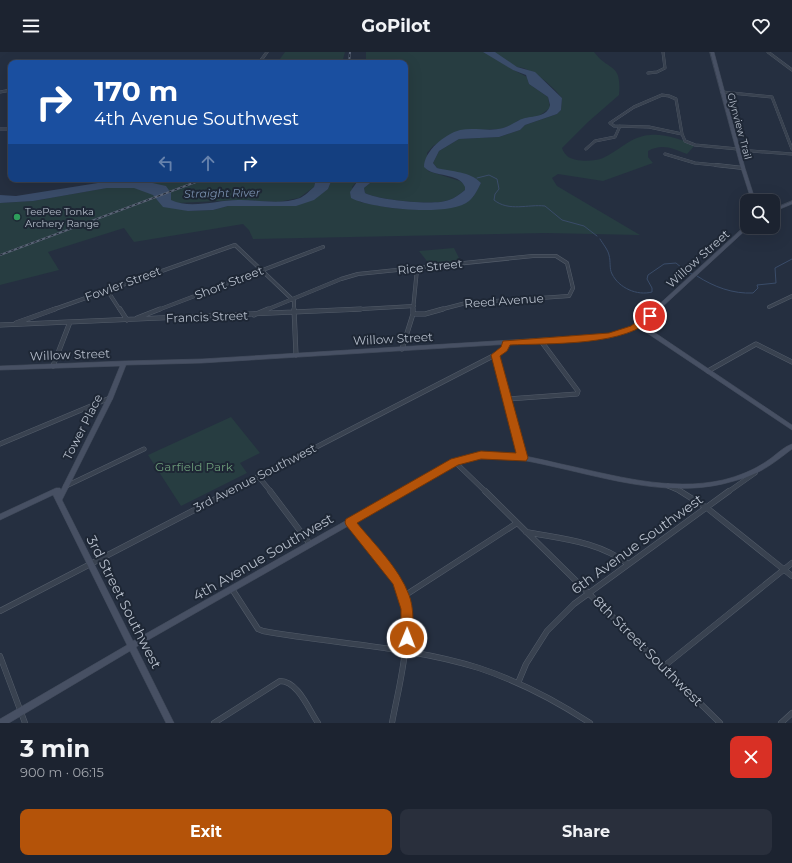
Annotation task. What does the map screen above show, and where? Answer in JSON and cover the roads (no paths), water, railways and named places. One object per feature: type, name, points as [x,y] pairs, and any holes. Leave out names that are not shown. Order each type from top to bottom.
[{"type":"street","points":[[260,60],[267,52]]},
{"type":"street","points":[[648,73],[657,72],[665,68],[663,52]]},
{"type":"street","name":"Glynview Trail","points":[[712,52],[743,168],[752,194]]},
{"type":"street","points":[[768,52],[792,70]]},
{"type":"street","points":[[722,92],[766,95],[772,97],[792,149]]},
{"type":"street","points":[[682,134],[649,127],[612,125],[610,122],[632,107],[659,95],[668,95],[676,99],[682,134],[684,140],[691,144],[792,154]]},
{"type":"street","points":[[586,149],[595,141],[615,137],[620,126]]},
{"type":"street","points":[[665,154],[695,163],[743,168]]},
{"type":"street","points":[[780,208],[792,202]]},
{"type":"street","name":"Willow Street","points":[[0,368],[296,355],[609,336],[628,331],[639,325],[740,233]]},
{"type":"street","name":"Fowler Street","points":[[12,324],[235,245],[239,246],[263,270]]},
{"type":"street","name":"Short Street","points":[[134,320],[323,247]]},
{"type":"street","name":"Rice Street","points":[[254,315],[349,276],[524,256],[556,256],[567,263],[573,288],[572,294],[560,298]]},
{"type":"street","points":[[402,349],[413,314],[417,269]]},
{"type":"street","points":[[263,270],[292,299],[295,304],[296,355]]},
{"type":"street","points":[[107,290],[127,320]]},
{"type":"street","points":[[769,307],[792,296]]},
{"type":"street","name":"Reed Avenue","points":[[413,314],[425,314],[466,303],[560,298]]},
{"type":"street","name":"Francis Street","points":[[0,324],[254,315],[414,306]]},
{"type":"street","points":[[53,366],[70,322]]},
{"type":"street","points":[[639,325],[792,428]]},
{"type":"street","points":[[507,399],[577,394],[578,391],[541,341]]},
{"type":"street","name":"3rd Avenue Southwest","points":[[0,610],[495,355],[504,349],[506,343]]},
{"type":"street","points":[[708,371],[756,344],[792,361]]},
{"type":"street","points":[[495,355],[523,458]]},
{"type":"street","name":"Tower Place","points":[[58,500],[110,398],[124,363]]},
{"type":"street","points":[[0,444],[110,398]]},
{"type":"street","name":"6th Avenue Southwest","points":[[518,683],[529,658],[547,631],[574,604],[792,446]]},
{"type":"street","points":[[0,517],[144,449]]},
{"type":"street","name":"4th Avenue Southwest","points":[[1,723],[132,646],[455,462],[481,455],[509,455],[665,486],[717,484],[748,475],[760,469]]},
{"type":"street","name":"8th Street Southwest","points":[[455,462],[720,723]]},
{"type":"street","points":[[258,476],[310,544]]},
{"type":"street","points":[[665,486],[688,495],[707,508],[792,576]]},
{"type":"street","name":"3rd Street Southwest","points":[[55,492],[170,723]]},
{"type":"street","points":[[350,522],[386,565],[397,581],[404,596],[408,624],[392,723]]},
{"type":"street","points":[[404,596],[517,523]]},
{"type":"street","points":[[525,532],[596,546],[614,553],[628,564]]},
{"type":"street","points":[[663,667],[792,563]]},
{"type":"street","points":[[232,589],[258,629],[263,632],[461,663],[518,683],[550,698],[590,723]]},
{"type":"street","points":[[0,656],[25,723]]},
{"type":"street","points":[[214,723],[280,681],[285,681],[293,685],[318,723]]},
{"type":"street","points":[[781,723],[792,713]]},
{"type":"water","points":[[483,52],[495,52],[517,67],[535,72],[562,98],[561,110],[557,114],[525,125],[520,130],[499,137],[459,139],[439,151],[433,163],[437,168],[460,172],[472,176],[481,183],[476,193],[469,201],[459,206],[446,209],[411,210],[361,202],[351,198],[350,192],[357,182],[371,182],[364,188],[365,193],[372,196],[394,200],[420,202],[442,202],[457,196],[465,190],[462,182],[457,179],[434,173],[424,167],[425,161],[431,149],[436,144],[448,135],[460,130],[492,130],[503,128],[522,119],[540,115],[549,109],[550,105],[548,97],[529,84],[526,75],[513,70]]},
{"type":"water","points":[[104,182],[148,182],[166,186],[171,193],[171,200],[179,203],[197,204],[233,200],[278,202],[302,197],[314,187],[315,182],[331,182],[328,189],[314,200],[296,206],[228,206],[213,210],[188,211],[163,207],[153,195],[134,188],[107,188],[33,201],[0,203],[0,195],[16,196]]},
{"type":"waterway","points":[[477,178],[489,175],[497,179],[499,189],[495,194],[494,200],[500,204],[512,207],[545,206],[562,220],[584,226],[597,236]]},
{"type":"waterway","points":[[600,239],[607,249],[612,274],[619,283],[629,290],[640,293],[652,292],[652,288],[647,279],[648,275],[664,264],[676,263],[688,273],[692,274]]},
{"type":"waterway","points":[[697,276],[724,289],[753,293],[758,288],[757,285],[776,283],[775,268],[792,259]]},
{"type":"railway","points":[[349,60],[350,52]]},
{"type":"railway","points":[[0,255],[196,182]]},
{"type":"place","name":"TeePee Tonka Archery Range","points":[[17,217]]},
{"type":"water label","name":"Straight River","points":[[222,193]]},
{"type":"park label","name":"Garfield Park","points":[[194,467]]}]
